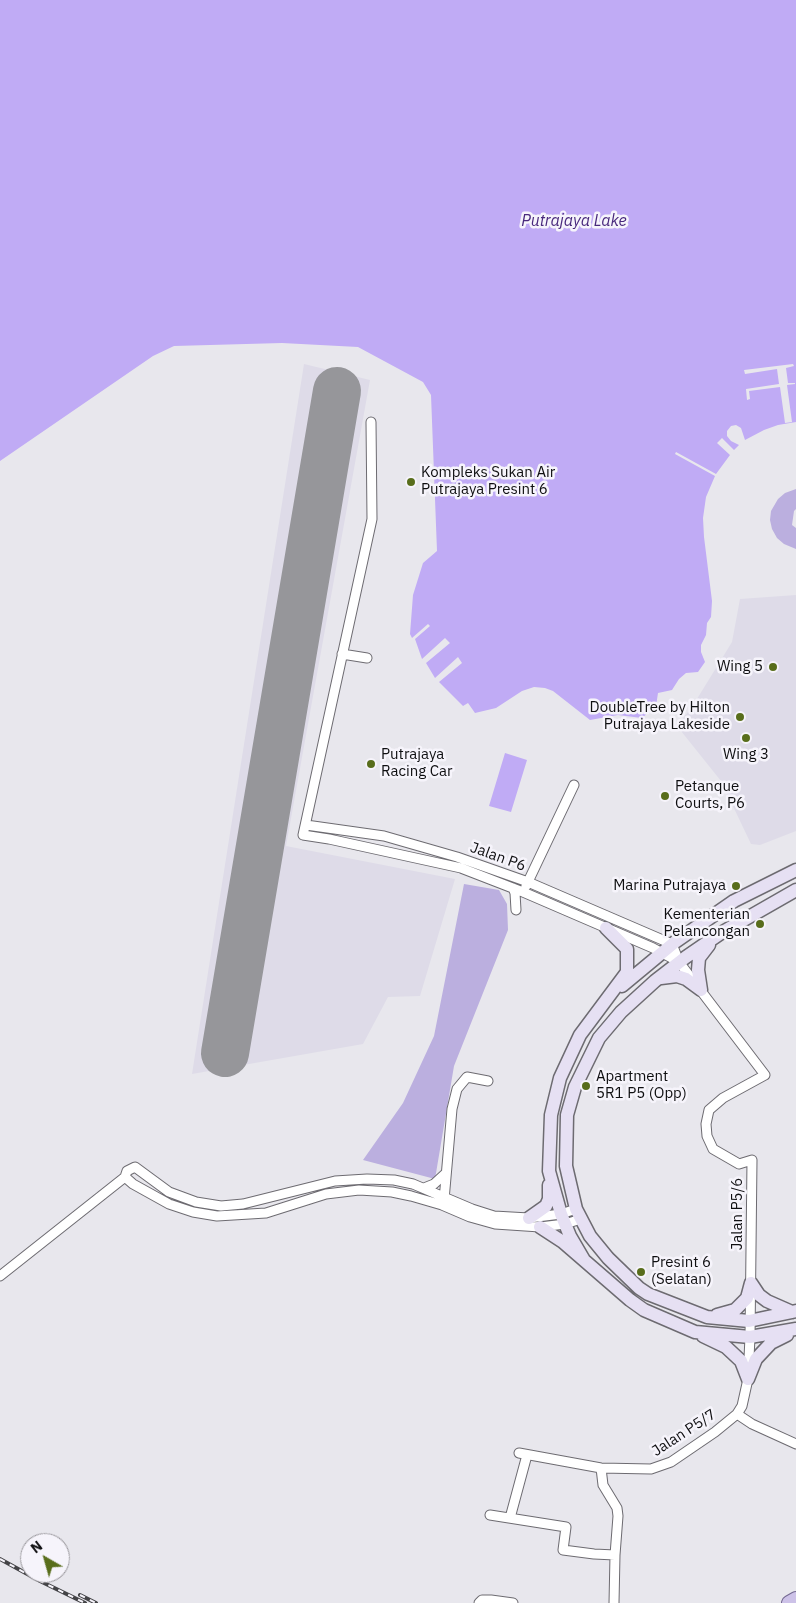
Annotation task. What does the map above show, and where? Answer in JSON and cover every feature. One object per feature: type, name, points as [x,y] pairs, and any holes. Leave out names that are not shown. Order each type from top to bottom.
[{"type":"main road","points":[[788,1603],[796,1599]]},
{"type":"street","points":[[306,825],[372,519],[371,422]]},
{"type":"street","points":[[342,654],[367,658]]},
{"type":"street","points":[[524,892],[574,785]]},
{"type":"street","name":"Jalan P6","points":[[306,825],[384,836],[457,857],[528,882],[667,948],[606,928],[534,896],[461,868],[303,835],[306,825]]},
{"type":"street","points":[[612,994],[667,948],[734,902],[796,870]]},
{"type":"street","points":[[512,888],[515,893],[516,910],[526,900],[534,896]]},
{"type":"street","points":[[795,1312],[750,1321],[707,1317],[648,1294],[608,1258],[590,1236],[578,1214],[566,1166],[567,1115],[575,1087],[599,1038],[621,1012],[679,962],[721,933],[796,890]]},
{"type":"street","points":[[529,1218],[546,1206],[549,1199],[550,1115],[560,1078],[580,1035],[627,972],[627,949],[606,928]]},
{"type":"street","points":[[701,990],[698,970],[699,958],[703,951],[721,933]]},
{"type":"street","name":"Jalan P5/6","points":[[667,948],[701,990],[764,1075],[723,1098],[709,1110],[706,1124],[707,1136],[713,1149],[739,1164],[752,1160],[748,1379]]},
{"type":"street","points":[[655,981],[677,976],[686,978],[701,990]]},
{"type":"street","points":[[443,1201],[452,1109],[457,1089],[467,1077],[488,1081]]},
{"type":"street","points":[[0,1276],[125,1177],[127,1171],[134,1167],[169,1192],[196,1202],[221,1206],[243,1204],[335,1181],[367,1179],[394,1180],[413,1184],[424,1188],[470,1217],[495,1224],[540,1227],[578,1214]]},
{"type":"street","points":[[549,1171],[563,1219],[584,1260]]},
{"type":"street","points":[[424,1188],[434,1184],[446,1173]]},
{"type":"street","points":[[125,1177],[133,1184],[169,1204],[193,1212],[218,1216],[266,1213],[326,1194],[359,1190],[392,1192],[443,1201],[494,1216],[563,1219]]},
{"type":"street","points":[[540,1227],[554,1236],[644,1310],[726,1347],[741,1361],[748,1379]]},
{"type":"street","points":[[707,1317],[735,1310],[747,1298],[751,1283]]},
{"type":"street","points":[[751,1283],[759,1295],[766,1301],[795,1312]]},
{"type":"street","points":[[695,1332],[750,1337],[796,1330]]},
{"type":"street","points":[[748,1379],[756,1359],[771,1343],[796,1330]]},
{"type":"street","name":"Jalan P5/7","points":[[510,1518],[523,1454],[601,1468],[652,1469],[662,1466],[715,1432],[736,1414],[742,1406],[748,1379]]},
{"type":"street","points":[[736,1414],[752,1424],[796,1444]]},
{"type":"street","points":[[601,1468],[603,1485],[617,1508],[618,1516],[614,1603]]},
{"type":"street","points":[[490,1515],[566,1527],[563,1550],[615,1555]]},
{"type":"street","points":[[479,1603],[482,1600],[513,1603]]},
{"type":"shaded area","points":[[304,364],[370,380],[286,846],[455,879],[420,996],[388,997],[363,1044],[192,1074]]},
{"type":"shaded area","points":[[796,489],[796,509],[792,525],[796,528],[796,549],[784,544],[777,538],[770,520],[771,511],[778,499],[785,493]]},
{"type":"shaded area","name":"DoubleTree by Hilton Putrajaya Lakeside","points":[[796,595],[796,831],[760,845],[751,844],[721,781],[677,726],[692,707],[732,642],[740,599]]},
{"type":"shaded area","points":[[464,884],[499,890],[507,904],[508,930],[454,1066],[435,1179],[363,1160],[403,1103],[434,1036]]},
{"type":"water","name":"Putrajaya Lake","points":[[0,0],[796,0],[796,422],[778,425],[745,440],[741,428],[736,425],[731,426],[727,431],[727,436],[731,441],[739,445],[734,450],[722,438],[717,443],[730,455],[716,474],[676,452],[675,454],[715,476],[706,497],[703,518],[712,601],[711,617],[707,623],[706,635],[701,645],[701,652],[705,662],[698,672],[686,673],[679,679],[672,690],[658,693],[656,706],[642,718],[618,715],[590,720],[553,691],[534,687],[522,691],[496,708],[475,713],[468,703],[463,706],[439,682],[462,663],[458,657],[435,678],[426,663],[450,643],[445,638],[422,659],[415,639],[430,626],[428,624],[412,638],[410,634],[413,595],[423,563],[437,551],[431,395],[423,382],[358,347],[282,343],[174,346],[153,356],[0,461]]},
{"type":"water","points":[[505,753],[527,760],[511,812],[489,806]]},
{"type":"pier","points":[[793,364],[794,366],[786,368],[788,383],[795,383],[787,385],[792,422],[785,423],[780,387],[749,391],[750,399],[747,400],[746,389],[779,384],[777,369],[745,374],[744,370]]},
{"type":"runway","points":[[225,1053],[337,391]]},
{"type":"railway","points":[[0,1559],[85,1603]]},
{"type":"railway","points":[[80,1595],[96,1603]]},
{"type":"place","name":"Kompleks Sukan Air Putrajaya Presint 6","points":[[411,482]]},
{"type":"place","name":"Wing 5","points":[[773,667]]},
{"type":"place","name":"DoubleTree by Hilton Putrajaya Lakeside","points":[[740,717]]},
{"type":"place","name":"Wing 3","points":[[746,738]]},
{"type":"place","name":"Putrajaya Racing Car","points":[[371,764]]},
{"type":"place","name":"Petanque Courts, P6","points":[[665,796]]},
{"type":"place","name":"Marina Putrajaya","points":[[736,886]]},
{"type":"place","name":"Kementerian Pelancongan","points":[[760,924]]},
{"type":"place","name":"Apartment 5R1 P5 (Opp)","points":[[586,1086]]},
{"type":"place","name":"Presint 6 (Selatan)","points":[[641,1272]]}]
